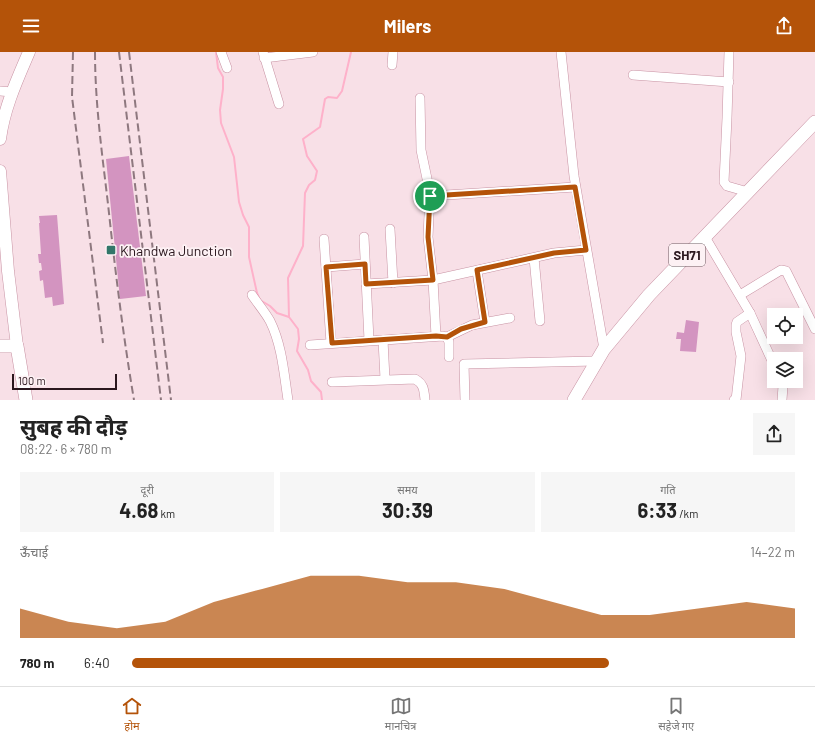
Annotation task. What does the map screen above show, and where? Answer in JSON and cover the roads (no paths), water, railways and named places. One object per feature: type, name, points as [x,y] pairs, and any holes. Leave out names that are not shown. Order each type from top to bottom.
[{"type":"highway","name":"SH71","points":[[574,400],[604,349],[648,295],[815,122]]},
{"type":"highway","points":[[0,346],[17,346],[26,400]]},
{"type":"main road","points":[[0,134],[6,92],[29,52]]},
{"type":"main road","points":[[0,171],[4,272],[17,346]]},
{"type":"street","points":[[221,52],[227,68]]},
{"type":"street","points":[[279,104],[264,55],[313,52]]},
{"type":"street","points":[[392,64],[393,52]]},
{"type":"street","points":[[561,52],[575,187],[604,349]]},
{"type":"street","points":[[729,52],[724,182],[727,186],[748,192]]},
{"type":"street","points":[[633,75],[728,82]]},
{"type":"street","points":[[420,98],[422,162],[430,196],[428,237],[433,280],[436,336]]},
{"type":"street","points":[[430,196],[575,187]]},
{"type":"street","points":[[390,229],[393,283]]},
{"type":"street","points":[[364,236],[369,340]]},
{"type":"street","points":[[705,237],[750,313],[768,352]]},
{"type":"street","points":[[324,239],[332,343]]},
{"type":"street","points":[[366,284],[433,280],[554,253],[586,250]]},
{"type":"street","points":[[534,258],[540,321]]},
{"type":"street","points":[[326,267],[365,264]]},
{"type":"street","points":[[477,270],[485,322]]},
{"type":"street","points":[[740,295],[781,270],[784,270],[788,273],[815,329]]},
{"type":"street","points":[[252,295],[273,328],[279,349],[288,400]]},
{"type":"street","points":[[734,400],[736,400],[741,356],[735,328],[737,322],[750,313]]},
{"type":"street","points":[[310,344],[436,336],[447,337],[461,329],[485,322],[510,318]]},
{"type":"street","points":[[447,337],[449,342],[449,357]]},
{"type":"street","points":[[383,340],[385,379]]},
{"type":"street","points":[[465,400],[464,364],[596,361]]},
{"type":"street","points":[[332,382],[415,378],[421,382],[425,400]]},
{"type":"street","points":[[782,400],[783,388]]},
{"type":"waterway","points":[[216,52],[218,68],[223,77],[220,110],[221,123],[234,157],[239,202],[249,227],[249,257],[257,293],[260,300],[270,306],[277,313],[289,317]]},
{"type":"waterway","points":[[322,400],[321,392],[311,381],[308,370],[297,351],[299,339],[298,329],[289,317],[288,278],[303,246],[305,193],[309,185],[315,180],[317,171],[307,156],[303,139],[320,127],[325,99],[328,97],[337,98],[342,91],[351,52]]},
{"type":"railway","points":[[73,52],[72,97],[103,343]]},
{"type":"railway","points":[[95,52],[96,90],[101,147],[126,351],[134,400]]},
{"type":"railway","points":[[119,52],[161,400]]},
{"type":"railway","points":[[129,52],[171,400]]},
{"type":"place","name":"Khandwa Junction","points":[[111,250]]}]
